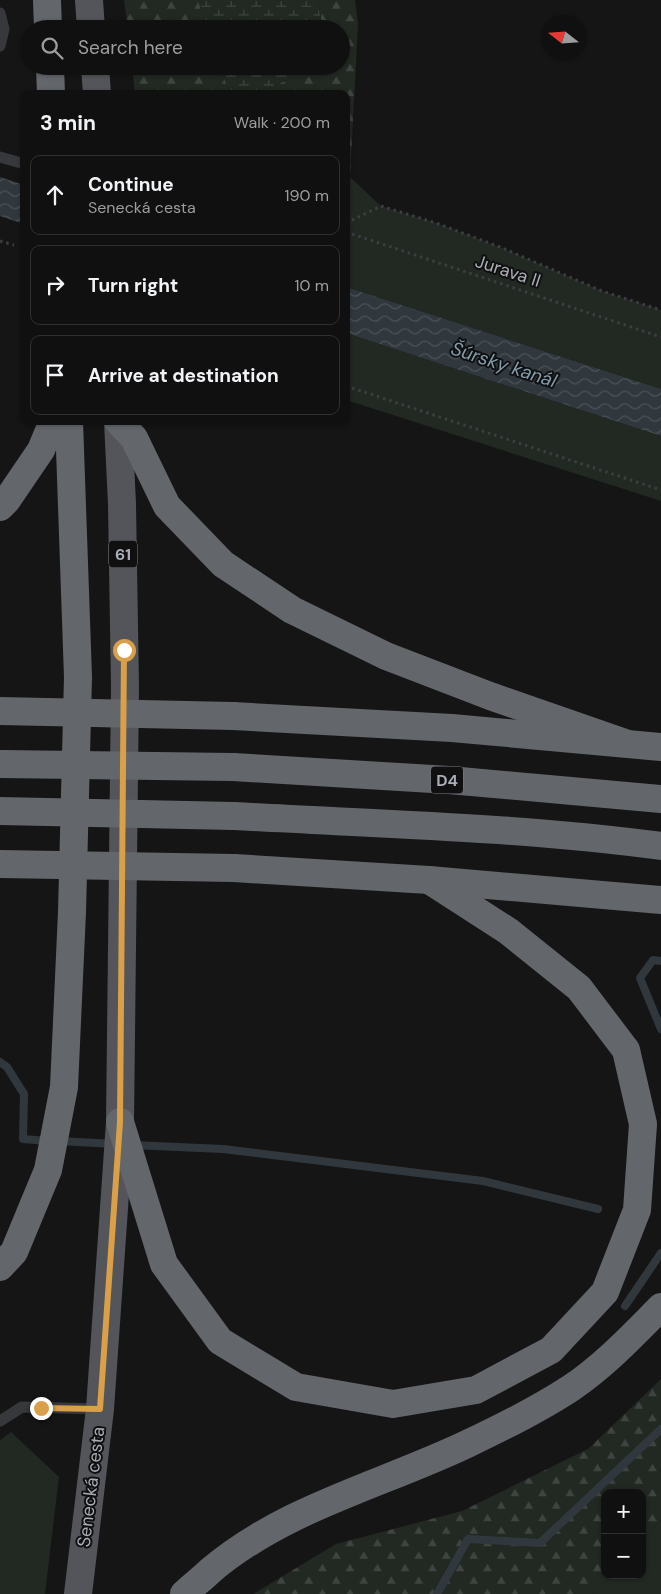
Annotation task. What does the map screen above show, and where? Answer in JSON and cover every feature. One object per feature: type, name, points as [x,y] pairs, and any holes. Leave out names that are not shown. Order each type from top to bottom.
[{"type":"highway","points":[[46,0],[47,20]]},
{"type":"highway","points":[[50,75],[51,90]]},
{"type":"highway","points":[[0,507],[7,500],[41,450],[51,425]]},
{"type":"highway","points":[[0,1267],[14,1252],[48,1170],[64,1086],[72,912],[78,677],[69,425]]},
{"type":"highway","points":[[122,425],[134,438],[167,506],[223,564],[292,610],[386,656],[490,696],[625,743]]},
{"type":"highway","points":[[0,711],[233,716],[452,728],[661,747]]},
{"type":"highway","name":"D4","points":[[0,764],[233,767],[449,780],[661,799]]},
{"type":"highway","points":[[0,811],[234,816],[448,828],[611,840],[661,846]]},
{"type":"highway","points":[[0,864],[234,868],[429,880],[661,900]]},
{"type":"highway","points":[[120,1122],[164,1264],[220,1341],[296,1387],[393,1404],[476,1390],[551,1350],[604,1292],[637,1210],[643,1124],[626,1050],[579,988],[508,931],[429,880]]},
{"type":"highway","points":[[184,1594],[229,1555],[276,1526],[325,1503],[466,1445],[571,1388],[620,1348],[661,1307]]},
{"type":"main road","points":[[89,0],[90,20]]},
{"type":"main road","points":[[96,75],[97,90]]},
{"type":"main road","name":"Senecká cesta","points":[[78,1594],[100,1409],[120,1122],[124,687],[122,504],[118,425]]},
{"type":"lane","points":[[0,14],[4,29],[0,46]]},
{"type":"lane","points":[[0,157],[20,163]]},
{"type":"lane","points":[[0,1421],[22,1408],[100,1409]]},
{"type":"path","points":[[350,222],[381,206],[500,247],[602,291],[661,310]]},
{"type":"path","name":"Jurava II","points":[[350,233],[661,337]]},
{"type":"path","points":[[0,241],[14,245]]},
{"type":"path","points":[[350,387],[661,490]]},
{"type":"green space","points":[[124,0],[198,0],[204,20],[127,20]]},
{"type":"green space","points":[[198,0],[317,0],[321,20],[204,20]]},
{"type":"green space","points":[[317,0],[355,0],[358,24],[350,177],[350,90],[266,90],[298,75],[350,75],[350,20],[321,20]]},
{"type":"green space","points":[[133,75],[223,75],[229,90],[135,90]]},
{"type":"green space","points":[[223,75],[298,75],[266,90],[229,90]]},
{"type":"green space","points":[[350,177],[381,206],[436,223],[500,247],[602,291],[661,310],[661,389],[350,288]]},
{"type":"green space","points":[[350,334],[661,436],[661,501],[350,401]]},
{"type":"green space","points":[[661,1379],[661,1520],[646,1537],[646,1489],[601,1489],[601,1579],[606,1579],[593,1594],[253,1594],[336,1544],[462,1511],[588,1449]]},
{"type":"green space","points":[[11,1432],[59,1477],[45,1594],[0,1594],[0,1440]]},
{"type":"green space","points":[[661,1520],[661,1594],[593,1594],[606,1579],[646,1579],[646,1537]]},
{"type":"water","points":[[0,177],[20,184],[20,223],[0,216]]},
{"type":"water","name":"Šúrsky kanál","points":[[350,288],[661,389],[661,436],[350,334]]},
{"type":"waterway","points":[[661,961],[653,960],[640,978],[661,1029]]},
{"type":"waterway","points":[[0,1062],[7,1067],[24,1094],[23,1139],[48,1141]]},
{"type":"waterway","points":[[59,1141],[115,1144]]},
{"type":"waterway","points":[[132,1145],[223,1149],[483,1181],[598,1209]]},
{"type":"waterway","points":[[625,1306],[661,1253]]},
{"type":"waterway","points":[[437,1594],[468,1539],[540,1543],[661,1429]]},
{"type":"route","points":[[41,1408],[100,1409],[120,1122],[124,650]]}]
